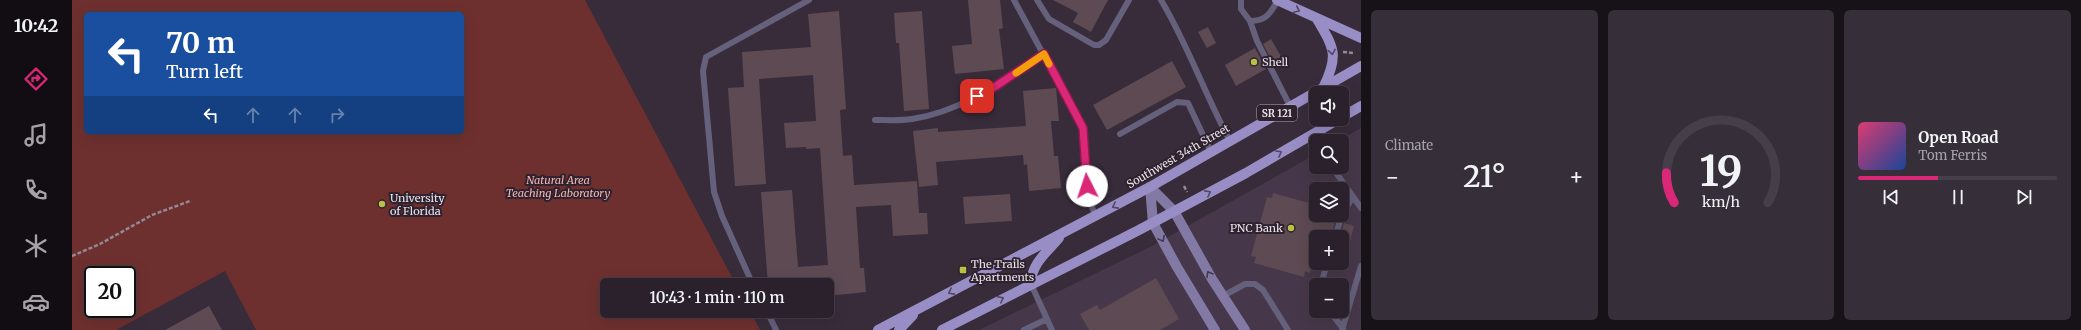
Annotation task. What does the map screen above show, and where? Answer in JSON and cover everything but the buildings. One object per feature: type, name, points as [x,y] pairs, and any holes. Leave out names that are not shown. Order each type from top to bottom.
[{"type":"main road","points":[[1277,0],[1361,38]]},
{"type":"main road","points":[[1317,19],[1329,40],[1333,55],[1333,67],[1324,86]]},
{"type":"main road","name":"Southwest 34th Street","points":[[1324,86],[1361,66]]},
{"type":"main road","name":"Southwest 34th Street","points":[[878,330],[1150,187],[1309,95]]},
{"type":"main road","points":[[1349,113],[1361,106]]},
{"type":"main road","points":[[1320,134],[1330,126]]},
{"type":"main road","points":[[942,330],[1309,142]]},
{"type":"main road","points":[[1030,284],[1031,274],[1036,264],[1063,233]]},
{"type":"main road","points":[[899,330],[918,309]]},
{"type":"street","points":[[1150,187],[1174,211],[1223,296],[1245,330]]},
{"type":"street","points":[[1150,187],[1153,222],[1177,267],[1215,330]]},
{"type":"lane","points":[[750,278],[722,216],[713,186],[703,71],[706,57],[809,0]]},
{"type":"lane","points":[[1014,0],[1083,128],[1087,186],[1090,201],[1096,216]]},
{"type":"lane","points":[[1037,0],[1049,19],[1094,45],[1099,46],[1106,40],[1129,0]]},
{"type":"lane","points":[[1161,0],[1172,18],[1215,114],[1230,141]]},
{"type":"lane","points":[[1241,0],[1241,9],[1250,21],[1257,41],[1290,106]]},
{"type":"lane","points":[[1250,21],[1266,18],[1277,0]]},
{"type":"lane","points":[[875,120],[911,119],[939,112],[990,90],[1044,54]]},
{"type":"lane","points":[[1120,134],[1176,102],[1188,103],[1211,152]]},
{"type":"lane","points":[[1337,174],[1361,208]]},
{"type":"lane","points":[[1349,204],[1353,197]]},
{"type":"lane","points":[[1342,329],[1361,266]]},
{"type":"lane","points":[[1030,284],[1052,330]]},
{"type":"lane","points":[[1223,296],[1245,284],[1255,284],[1262,290],[1288,330]]},
{"type":"lane","points":[[770,318],[776,330]]},
{"type":"lane","points":[[1334,318],[1342,329]]},
{"type":"lane","points":[[1024,330],[1047,319]]},
{"type":"path","points":[[1349,53],[1353,49]]},
{"type":"path","points":[[1341,52],[1354,53]]},
{"type":"path","points":[[1184,186],[1187,192]]},
{"type":"path","points":[[72,256],[100,244],[152,215],[190,201]]},
{"type":"shaded area","points":[[1361,128],[1361,330],[979,330],[1150,247],[1309,158],[1309,174],[1349,174],[1349,135]]},
{"type":"green space","name":"Natural Area Teaching Laboratory","points":[[72,0],[585,0],[732,278],[600,278],[600,318],[754,318],[760,330],[256,330],[225,271],[116,330],[72,330]]},
{"type":"slow traffic","points":[[1016,73],[1044,54],[1049,64]]},
{"type":"place","name":"Shell","points":[[1254,62]]},
{"type":"place","name":"University of Florida","points":[[382,204]]},
{"type":"place","name":"PNC Bank","points":[[1291,228]]},
{"type":"place","name":"The Trails Apartments","points":[[963,270]]},
{"type":"route","points":[[977,96],[990,90],[1044,54],[1083,128],[1087,186]]}]
